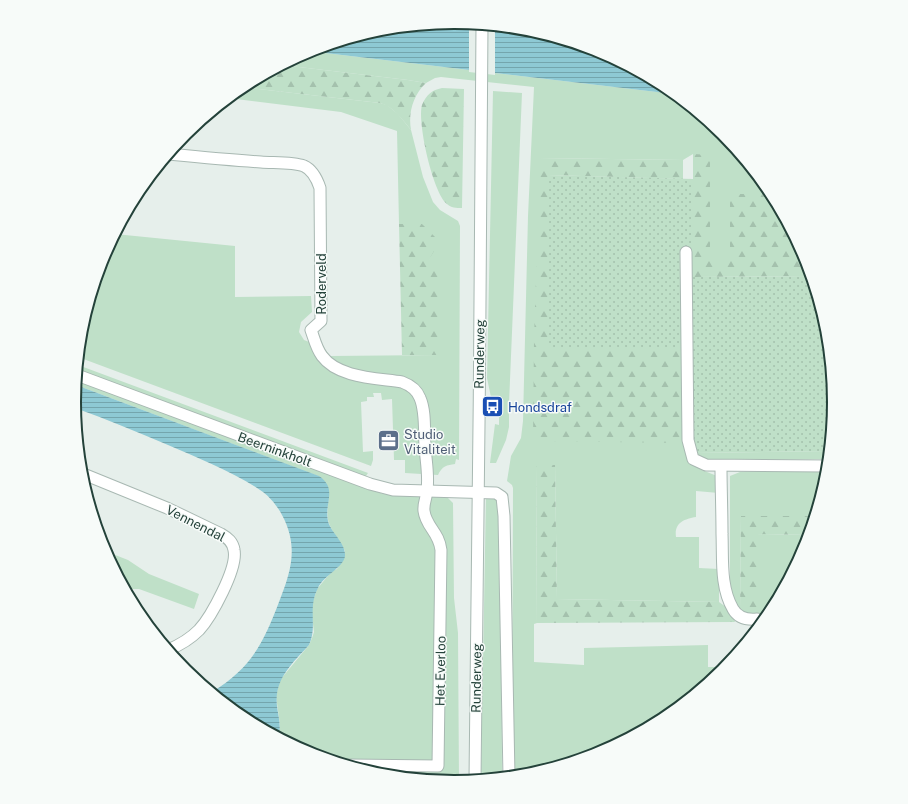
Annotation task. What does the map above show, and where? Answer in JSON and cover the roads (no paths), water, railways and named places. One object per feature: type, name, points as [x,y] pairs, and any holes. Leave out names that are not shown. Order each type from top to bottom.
[{"type":"street","name":"Runderweg","points":[[475,774],[479,492],[478,423],[482,30]]},
{"type":"street","name":"Roderveld","points":[[175,155],[302,165],[309,169],[316,177],[320,188],[321,321],[311,330],[320,354],[329,365],[344,372],[402,382],[411,385],[420,397],[424,420],[427,491]]},
{"type":"street","points":[[686,252],[688,440],[693,459],[706,466],[822,466]]},
{"type":"street","name":"Beerninkholt","points":[[82,377],[370,484],[393,490],[479,492]]},
{"type":"street","points":[[721,466],[723,576],[727,595],[737,615],[750,620],[757,619]]},
{"type":"street","name":"Vennendal","points":[[88,476],[167,508],[227,537],[231,542],[235,556],[233,565],[214,610],[208,619],[189,639],[173,647]]},
{"type":"street","name":"Het Everloo","points":[[370,765],[438,766],[441,550],[437,535],[426,520],[424,500],[427,491]]},
{"type":"street","points":[[479,492],[496,493],[502,496],[504,516],[509,771]]},
{"type":"water","points":[[454,29],[503,32],[551,42],[597,57],[619,67],[662,93],[323,53],[357,42],[405,32]]},
{"type":"water","points":[[82,387],[319,476],[328,486],[328,521],[332,530],[341,542],[345,551],[345,556],[341,564],[324,579],[318,588],[313,603],[312,638],[309,645],[286,672],[278,688],[277,706],[280,725],[279,732],[247,712],[216,689],[237,674],[254,654],[267,630],[287,580],[290,569],[292,548],[287,527],[280,512],[271,499],[263,492],[229,472],[110,421],[81,410]]},
{"type":"place","name":"Hondsdraf","points":[[492,407]]},
{"type":"place","name":"Studio Vitaliteit","points":[[389,441]]}]
